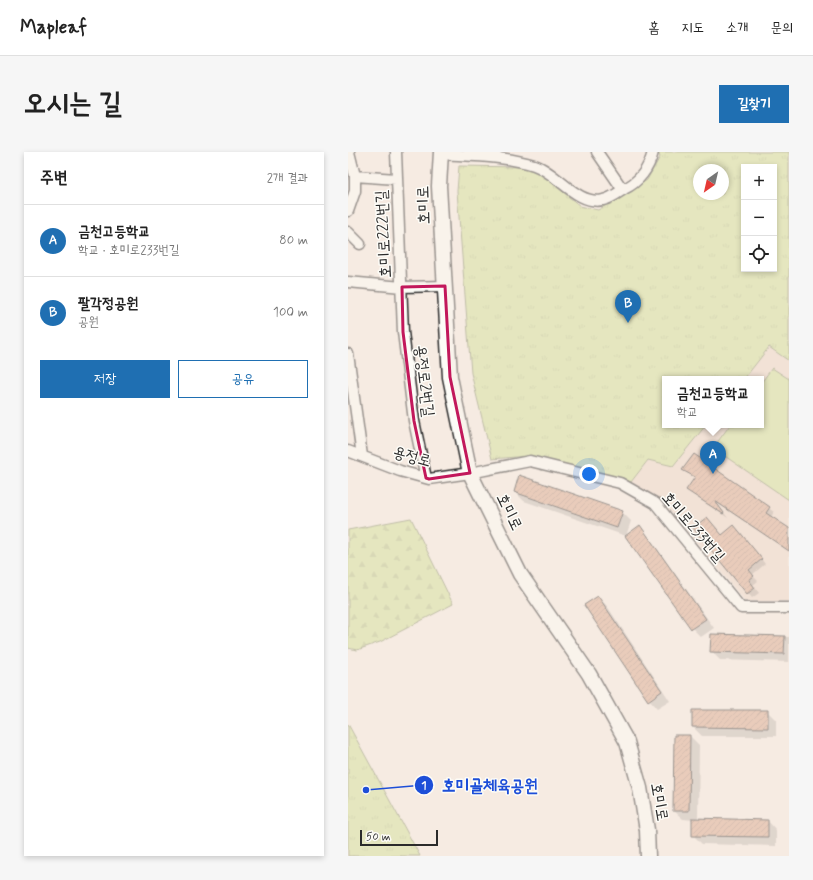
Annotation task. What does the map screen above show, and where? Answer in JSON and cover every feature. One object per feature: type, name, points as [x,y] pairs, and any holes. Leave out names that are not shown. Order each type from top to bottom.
[{"type":"street","points":[[348,211],[355,191],[355,176],[349,152]]},
{"type":"street","name":"호미로222번길","points":[[396,152],[396,180],[402,286]]},
{"type":"street","points":[[597,152],[623,190]]},
{"type":"street","points":[[441,153],[516,160],[536,165],[553,174],[576,194],[589,199],[602,200],[623,190],[640,177],[650,163],[653,152]]},
{"type":"street","name":"호미로","points":[[441,153],[439,186],[450,377],[470,473],[520,574],[589,674],[627,742],[640,788],[647,830],[648,856]]},
{"type":"street","points":[[355,176],[396,180]]},
{"type":"street","points":[[348,232],[360,244]]},
{"type":"street","name":"호미로222번길","points":[[348,282],[402,286],[445,286]]},
{"type":"street","name":"용정로2번길","points":[[402,286],[403,332],[409,384],[414,421],[426,478]]},
{"type":"street","points":[[348,354],[362,456]]},
{"type":"street","name":"용정로","points":[[348,451],[400,471],[426,478],[470,473]]},
{"type":"street","name":"호미로233번길","points":[[470,473],[530,461],[620,483],[655,503],[741,608],[789,608]]},
{"type":"highlighted area","points":[[445,286],[450,377],[470,473],[429,479],[426,478],[414,421],[403,332],[402,287]]},
{"type":"shaded area","points":[[769,347],[789,361],[789,601],[745,601],[664,502],[631,482],[648,460],[674,465],[704,428],[764,428],[764,376],[746,376]]},
{"type":"green space","points":[[658,152],[789,152],[789,361],[769,347],[746,376],[662,376],[662,428],[704,428],[673,466],[648,460],[631,482],[527,456],[492,459],[471,373],[457,191],[459,166],[524,167],[539,172],[580,206],[598,210],[647,180],[660,157]]},
{"type":"green space","points":[[772,368],[789,379],[789,500],[713,448],[728,428],[764,428],[764,379]]},
{"type":"green space","points":[[411,518],[453,604],[380,642],[357,650],[348,648],[348,530]]},
{"type":"green space","points":[[348,724],[420,856],[348,856]]},
{"type":"building","points":[[694,454],[770,507],[766,513],[789,528],[789,551],[715,501],[724,513],[723,514],[686,490],[695,477],[682,470]]},
{"type":"building","points":[[519,475],[623,511],[617,528],[514,492]]},
{"type":"building","points":[[707,517],[722,535],[734,525],[762,559],[749,570],[754,576],[749,580],[755,588],[747,594],[693,528]]},
{"type":"building","points":[[640,525],[706,619],[691,629],[625,536]]},
{"type":"building","points":[[598,596],[662,691],[648,701],[584,605]]},
{"type":"building","points":[[711,634],[785,636],[784,654],[710,652]]},
{"type":"building","points":[[692,710],[768,710],[768,728],[692,727]]},
{"type":"building","points":[[674,735],[690,735],[689,811],[673,811]]},
{"type":"building","points":[[692,818],[768,820],[768,837],[692,836]]},
{"type":"place","name":"팔각정공원","points":[[628,323]]},
{"type":"place","name":"금천고등학교","points":[[713,474]]},
{"type":"place","name":"호미골체육공원","points":[[366,790]]}]
